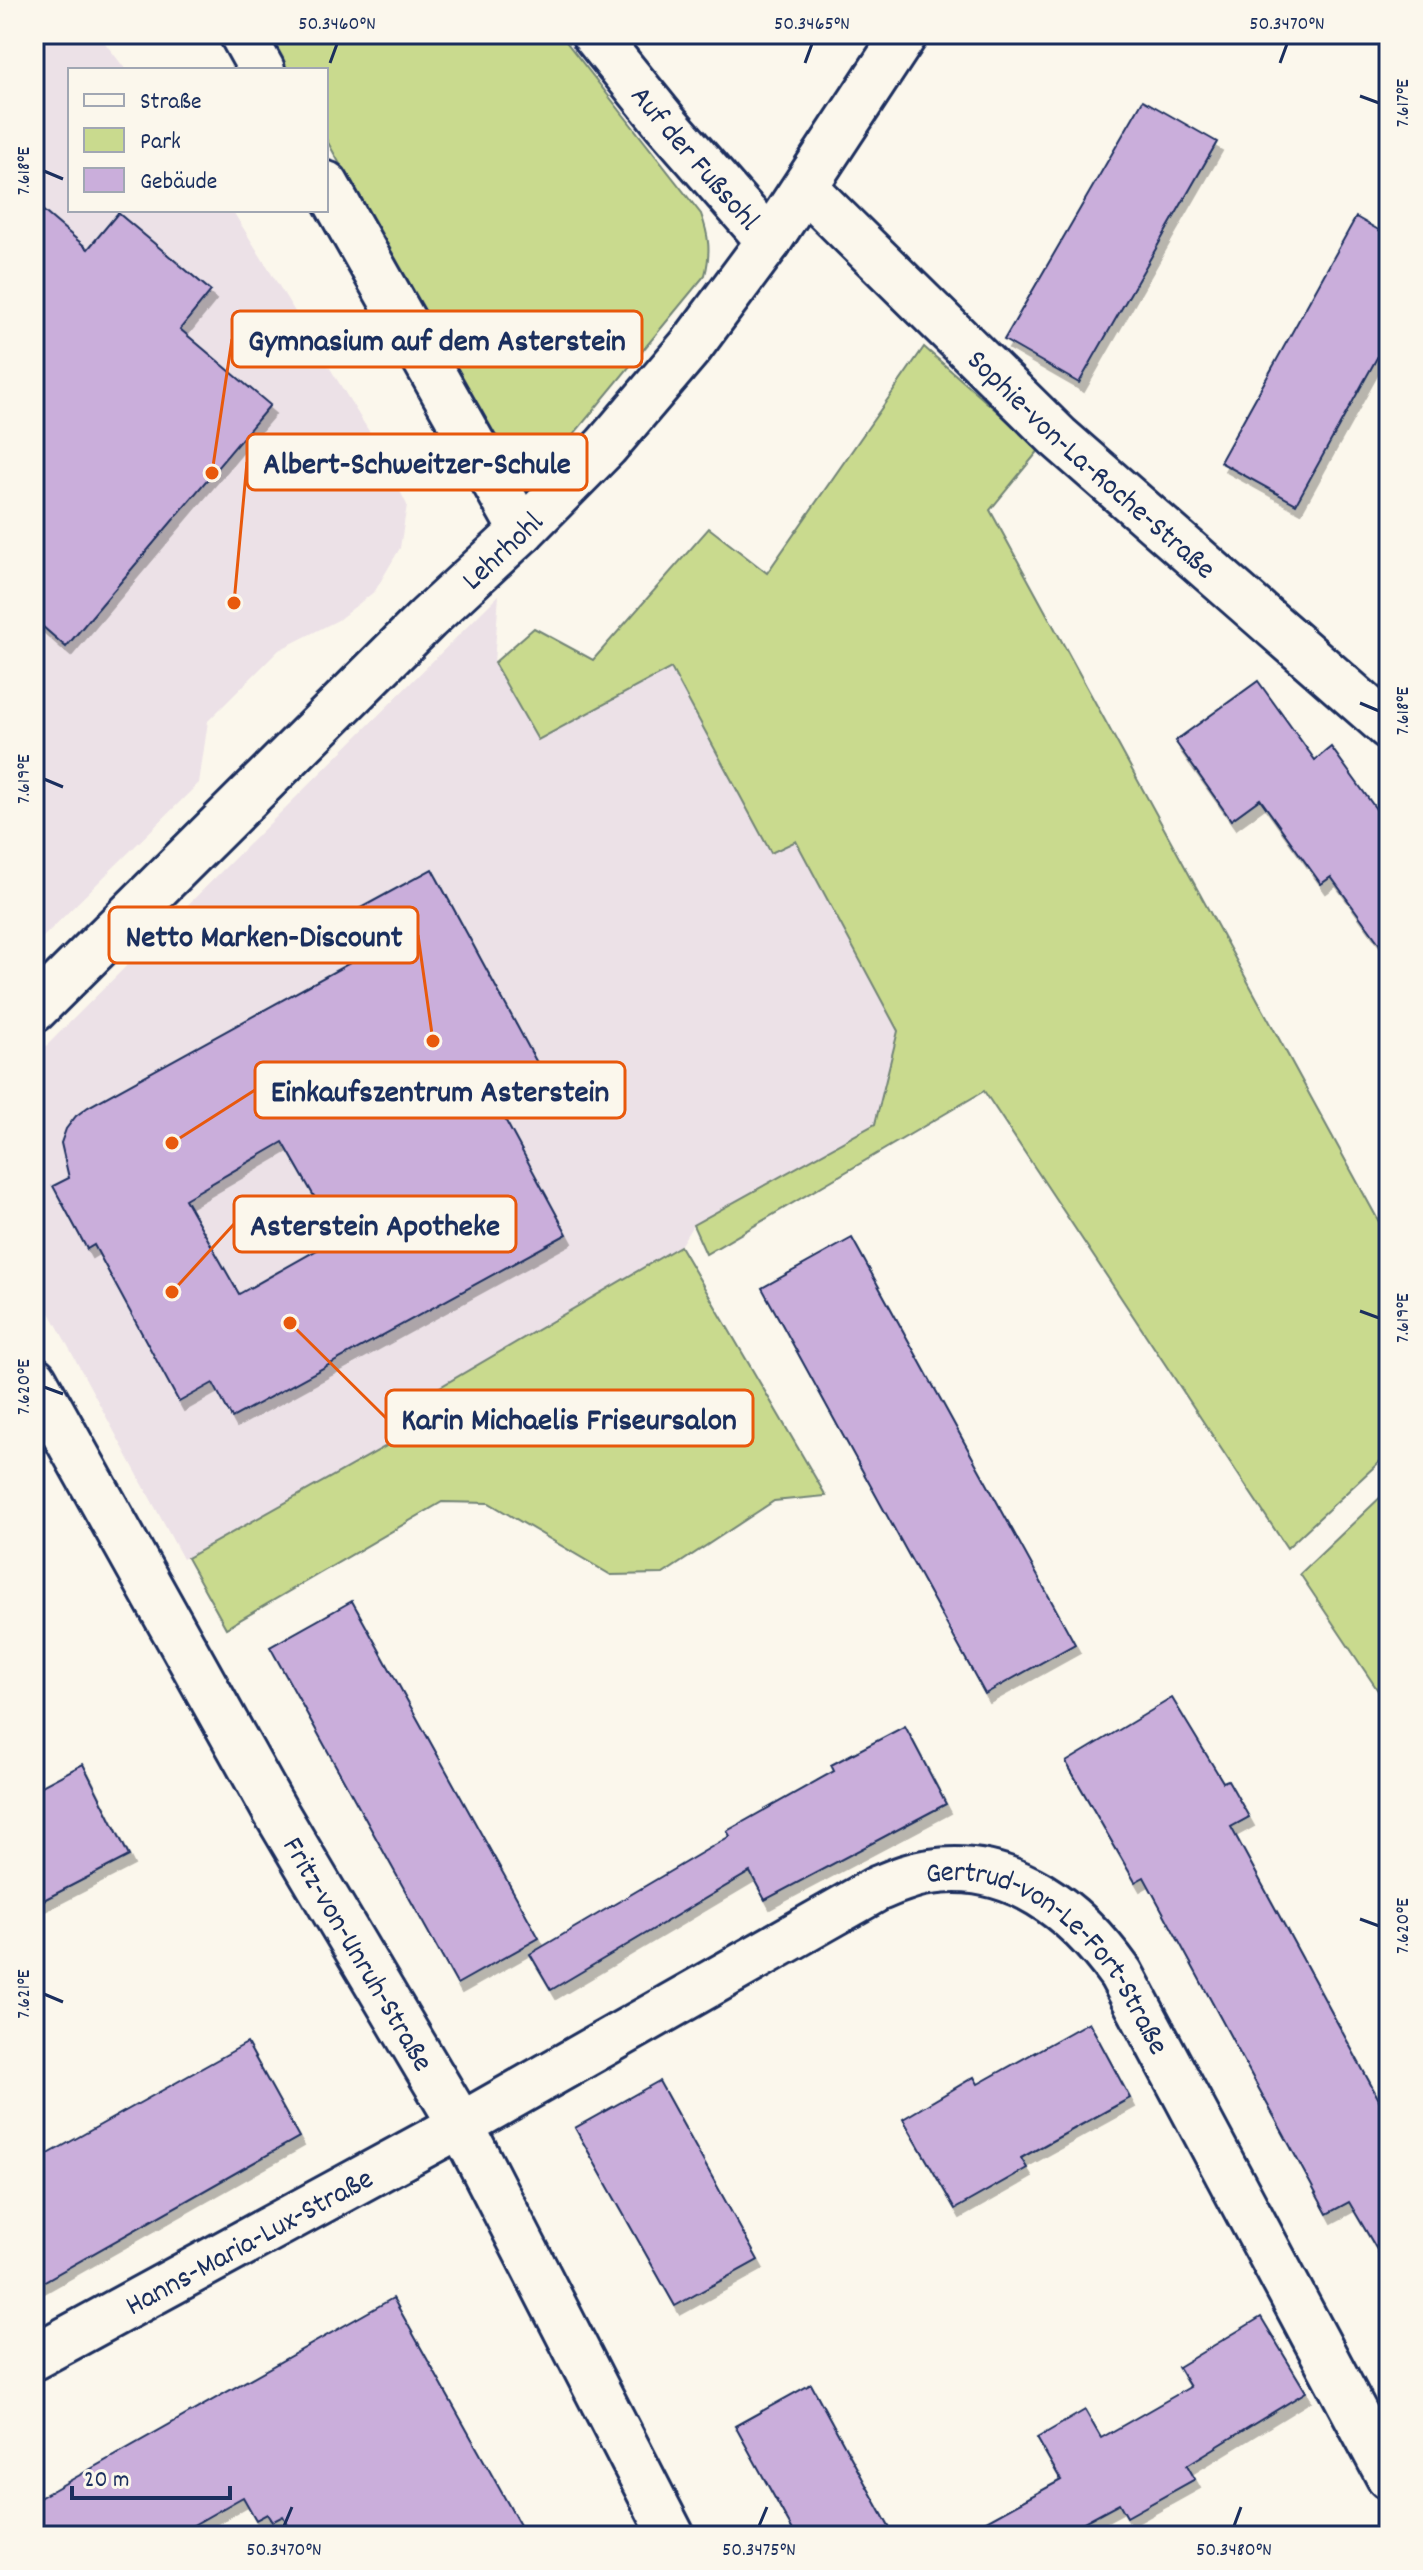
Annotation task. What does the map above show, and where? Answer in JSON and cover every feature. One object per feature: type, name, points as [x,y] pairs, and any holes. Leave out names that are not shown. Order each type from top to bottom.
[{"type":"street","points":[[242,34],[261,68]]},
{"type":"street","name":"Auf der Fußsohl","points":[[594,34],[665,122],[769,241]]},
{"type":"street","name":"Lehrhohl","points":[[34,1010],[427,619],[522,531],[606,446],[682,358],[769,241],[905,34]]},
{"type":"street","points":[[328,188],[522,531]]},
{"type":"street","name":"Sophie-von-La-Roche-Straße","points":[[805,188],[1058,437],[1389,727]]},
{"type":"street","name":"Fritz-von-Unruh-Straße","points":[[34,1379],[267,1797],[461,2125],[672,2536]]},
{"type":"street","name":"Gertrud-von-Le-Fort-Straße","points":[[461,2125],[877,1889],[927,1872],[956,1869],[990,1873],[1018,1882],[1075,1919],[1100,1944],[1121,1974],[1389,2477]]},
{"type":"street","name":"Hanns-Maria-Lux-Straße","points":[[34,2357],[461,2125]]},
{"type":"shaded area","points":[[34,34],[98,34],[124,68],[68,68],[68,212],[233,212],[375,441],[407,505],[400,548],[375,591],[338,620],[279,650],[208,721],[199,783],[34,946]]},
{"type":"shaded area","points":[[499,595],[494,663],[670,668],[771,853],[795,840],[898,1031],[875,1124],[693,1225],[680,1246],[431,1393],[421,1427],[183,1559],[34,1283],[34,1058]]},
{"type":"green space","points":[[268,34],[560,34],[701,214],[708,244],[705,275],[560,451],[531,453],[488,430],[328,143],[328,68],[287,68]]},
{"type":"green space","points":[[924,347],[1040,449],[990,510],[1389,1240],[1389,1453],[1287,1548],[984,1091],[706,1254],[693,1225],[875,1124],[898,1031],[796,841],[771,853],[671,668],[538,740],[494,663],[534,628],[593,660],[709,528],[767,573]]},
{"type":"green space","points":[[680,1246],[826,1496],[774,1501],[663,1574],[611,1575],[489,1503],[442,1502],[226,1628],[187,1558],[420,1427],[430,1393]]},
{"type":"green space","points":[[1389,1489],[1389,1707],[1300,1574]]},
{"type":"building","points":[[1143,100],[1217,142],[1079,383],[1004,340]]},
{"type":"building","points":[[34,203],[88,249],[118,213],[211,291],[180,329],[270,405],[66,647],[34,619]]},
{"type":"building","points":[[1356,217],[1389,236],[1389,336],[1296,504],[1220,462]]},
{"type":"building","points":[[1258,681],[1315,760],[1331,747],[1389,827],[1389,957],[1331,877],[1321,884],[1260,799],[1231,820],[1175,741]]},
{"type":"building","points":[[432,869],[549,1085],[501,1112],[567,1234],[232,1418],[213,1383],[179,1402],[94,1245],[87,1249],[53,1186],[69,1178],[61,1143],[66,1129],[88,1107],[377,948],[357,910]],"holes":[[[283,1142],[338,1238],[239,1294],[185,1199]]]},
{"type":"building","points":[[852,1238],[1075,1644],[985,1694],[762,1288]]},
{"type":"building","points":[[352,1601],[539,1938],[457,1984],[270,1647]]},
{"type":"building","points":[[1172,1698],[1223,1782],[1228,1780],[1249,1817],[1231,1827],[1389,2118],[1389,2270],[1349,2202],[1327,2214],[1144,1877],[1135,1882],[1066,1762]]},
{"type":"building","points":[[905,1726],[946,1804],[765,1900],[750,1872],[551,1990],[530,1954],[730,1836],[727,1831],[834,1771],[831,1765]]},
{"type":"building","points":[[83,1764],[129,1856],[34,1905],[34,1790]]},
{"type":"building","points":[[1089,2022],[1130,2098],[1021,2158],[1027,2168],[955,2209],[903,2119],[974,2077],[978,2084]]},
{"type":"building","points":[[247,2043],[299,2137],[34,2287],[34,2162]]},
{"type":"building","points":[[659,2081],[758,2260],[675,2306],[575,2128]]},
{"type":"building","points":[[393,2298],[526,2536],[294,2536],[283,2516],[272,2522],[267,2514],[256,2520],[243,2497],[174,2536],[34,2536],[34,2501]]},
{"type":"building","points":[[1261,2317],[1306,2392],[1187,2465],[1195,2479],[1127,2517],[1119,2503],[1058,2536],[959,2536],[1061,2480],[1037,2438],[1085,2410],[1101,2438],[1190,2387],[1178,2367]]},
{"type":"building","points":[[811,2384],[894,2536],[796,2536],[735,2426]]},
{"type":"place","name":"Gymnasium auf dem Asterstein","points":[[212,473]]},
{"type":"place","name":"Albert-Schweitzer-Schule","points":[[234,603]]},
{"type":"place","name":"Netto Marken-Discount","points":[[433,1041]]},
{"type":"place","name":"Einkaufszentrum Asterstein","points":[[172,1143]]},
{"type":"place","name":"Asterstein Apotheke","points":[[172,1292]]},
{"type":"place","name":"Karin Michaelis Friseursalon","points":[[290,1323]]}]
